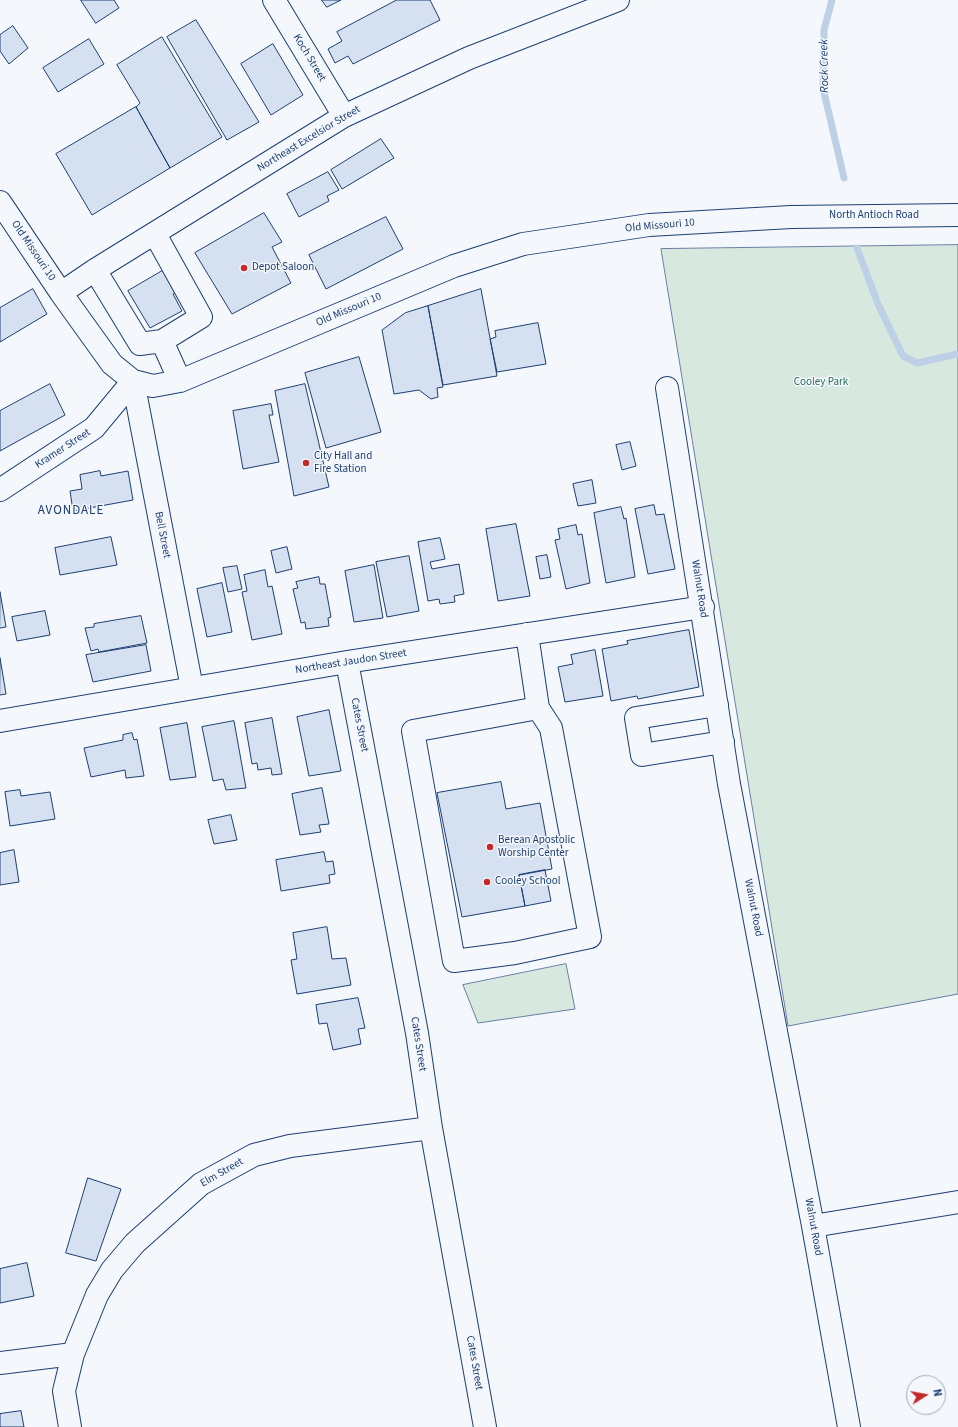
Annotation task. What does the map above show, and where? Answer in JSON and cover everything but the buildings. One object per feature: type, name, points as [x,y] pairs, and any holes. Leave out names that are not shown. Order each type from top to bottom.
[{"type":"street","name":"Koch Street","points":[[274,0],[344,116]]},
{"type":"street","name":"Northeast Excelsior Street","points":[[61,293],[95,270],[344,116],[469,58],[618,0]]},
{"type":"street","name":"Old Missouri 10","points":[[0,202],[61,293],[112,364],[134,381],[153,386],[180,381],[454,266],[523,244],[649,225],[790,217]]},
{"type":"street","name":"North Antioch Road","points":[[790,217],[958,215]]},
{"type":"street","points":[[112,364],[140,344],[162,341],[202,317],[155,234]]},
{"type":"street","points":[[95,270],[140,344]]},
{"type":"street","points":[[162,341],[180,381]]},
{"type":"street","name":"Kramer Street","points":[[0,490],[94,428],[134,381]]},
{"type":"street","name":"Bell Street","points":[[134,381],[192,688]]},
{"type":"street","name":"Walnut Road","points":[[667,388],[703,607],[723,742],[849,1427]]},
{"type":"street","name":"Northeast Jaudon Street","points":[[0,721],[347,662],[703,607]]},
{"type":"street","points":[[527,634],[538,708],[551,728],[590,937],[514,953],[454,961],[413,732],[538,708]]},
{"type":"street","name":"Cates Street","points":[[347,662],[415,1025],[431,1128],[485,1427]]},
{"type":"street","points":[[717,705],[636,718],[642,755],[723,742]]},
{"type":"street","name":"Elm Street","points":[[70,1427],[64,1390],[74,1354],[97,1295],[112,1270],[135,1243],[201,1184],[254,1155],[290,1146],[431,1128]]},
{"type":"street","points":[[813,1226],[958,1202]]},
{"type":"street","points":[[0,1363],[74,1354]]},
{"type":"green space","name":"Cooley Park","points":[[958,245],[958,994],[788,1026],[661,249]]},
{"type":"green space","points":[[566,964],[575,1009],[478,1023],[463,985]]},
{"type":"waterway","name":"Rock Creek","points":[[832,0],[824,30],[823,88],[844,178]]},
{"type":"waterway","name":"Rock Creek","points":[[857,248],[878,304],[903,356],[917,363],[958,354]]},
{"type":"place","name":"Depot Saloon","points":[[244,268]]},
{"type":"place","name":"City Hall and Fire Station","points":[[306,463]]},
{"type":"place","name":"Berean Apostolic Worship Center","points":[[490,847]]},
{"type":"place","name":"Cooley School","points":[[487,882]]},
{"type":"district","name":"AVONDALE","points":[[71,511]]}]
